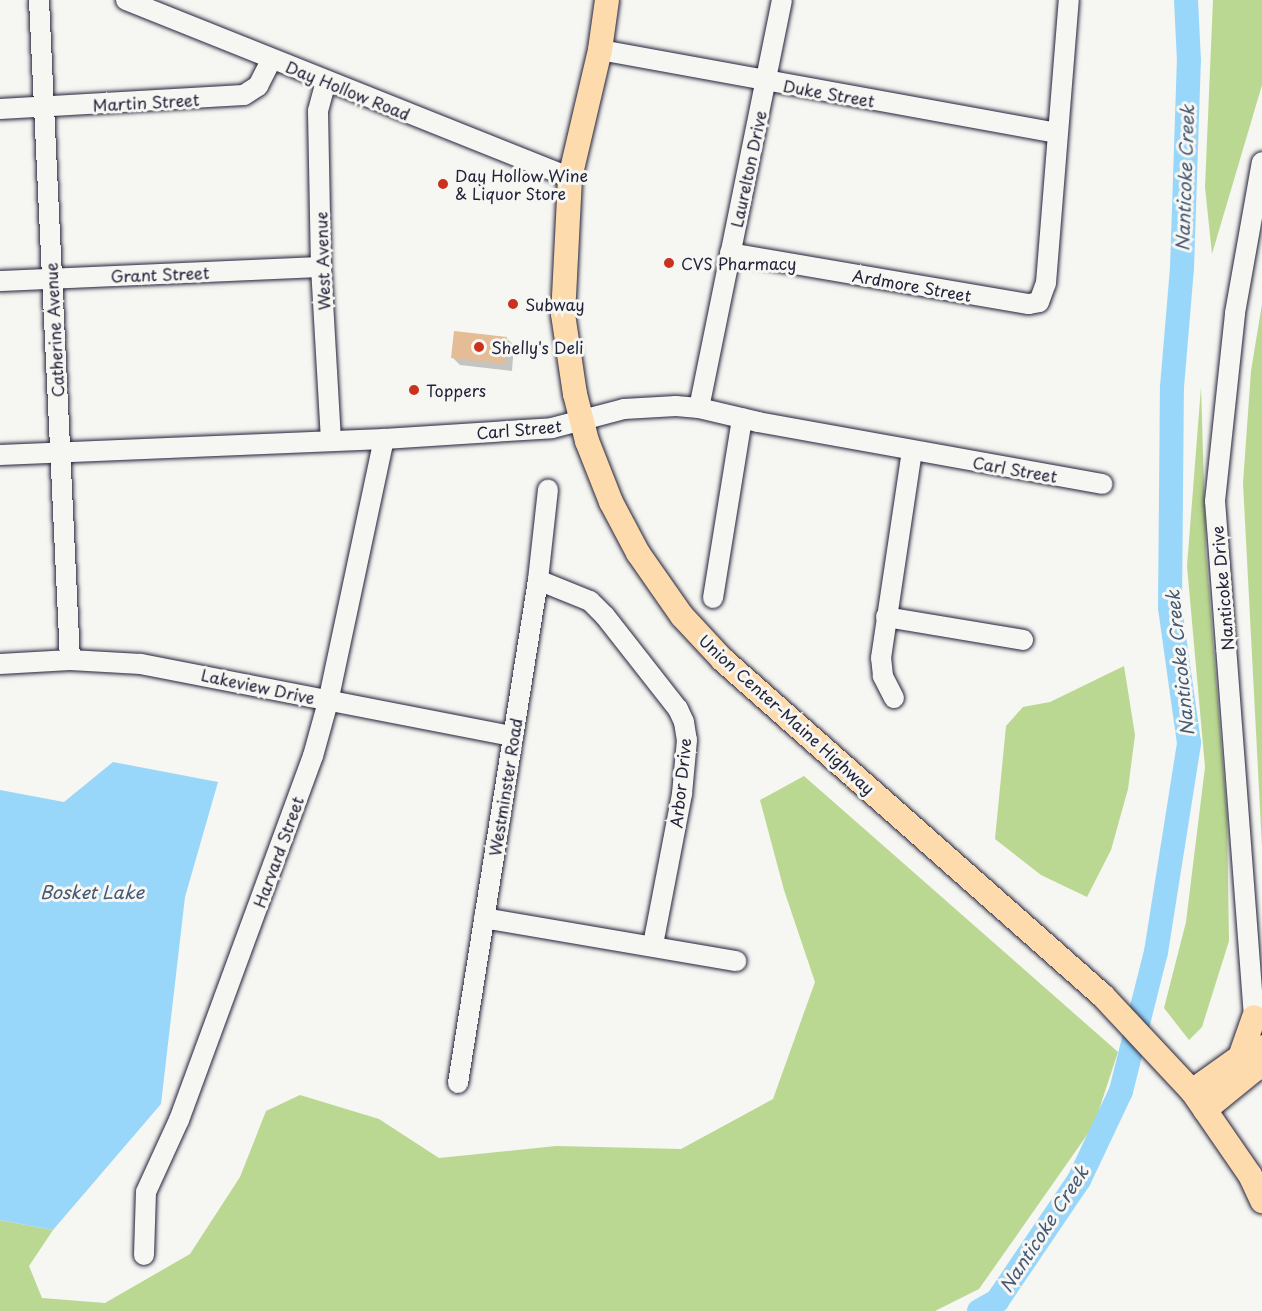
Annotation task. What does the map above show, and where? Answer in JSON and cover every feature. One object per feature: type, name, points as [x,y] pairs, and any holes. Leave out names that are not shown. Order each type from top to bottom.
[{"type":"main road","name":"Union Center-Maine Highway","points":[[608,0],[600,50],[570,178],[563,314],[581,422],[612,502],[638,553],[682,616],[764,698],[1103,996],[1175,1071],[1199,1101],[1250,1175],[1262,1201]]},
{"type":"main road","points":[[1254,1017],[1262,1042]]},
{"type":"main road","points":[[1199,1101],[1240,1057],[1254,1017]]},
{"type":"main road","points":[[1199,1101],[1254,1070],[1262,1047]]},
{"type":"street","name":"Catherine Avenue","points":[[39,0],[42,108],[70,660]]},
{"type":"street","name":"Day Hollow Road","points":[[126,0],[570,178]]},
{"type":"street","name":"Laurelton Drive","points":[[699,408],[782,0]]},
{"type":"street","points":[[1058,133],[1069,0]]},
{"type":"street","name":"Duke Street","points":[[600,50],[766,82],[1058,133]]},
{"type":"street","name":"Martin Street","points":[[0,110],[244,95],[258,86],[272,59]]},
{"type":"street","name":"West Avenue","points":[[326,81],[318,111],[321,267],[331,441]]},
{"type":"street","name":"Ardmore Street","points":[[730,253],[1029,304],[1039,302],[1043,296],[1049,247],[1058,133]]},
{"type":"street","name":"Nanticoke Drive","points":[[1254,1017],[1215,501],[1235,313],[1262,162]]},
{"type":"street","name":"Grant Street","points":[[0,281],[321,267]]},
{"type":"street","name":"Carl Street","points":[[0,455],[384,439],[552,428],[639,406],[699,408],[912,451],[1102,484]]},
{"type":"street","points":[[713,598],[742,418]]},
{"type":"street","name":"Harvard Street","points":[[144,1255],[146,1192],[179,1120],[314,756],[328,702],[384,439]]},
{"type":"street","points":[[894,698],[883,676],[881,658],[912,451]]},
{"type":"street","name":"Westminster Road","points":[[458,1083],[538,580],[548,490]]},
{"type":"street","name":"Arbor Drive","points":[[538,580],[590,601],[605,616],[671,700],[684,722],[687,740],[682,794],[653,945]]},
{"type":"street","points":[[886,617],[1023,640]]},
{"type":"street","name":"Lakeview Drive","points":[[0,664],[70,660],[141,663],[257,684],[328,702],[513,736]]},
{"type":"street","points":[[484,918],[653,945],[736,961]]},
{"type":"green space","points":[[1213,0],[1262,0],[1262,85],[1212,254],[1205,187]]},
{"type":"green space","points":[[1262,304],[1262,847],[1243,483],[1251,371]]},
{"type":"green space","points":[[1201,387],[1206,552],[1227,816],[1229,941],[1202,1027],[1189,1040],[1164,1008],[1186,922],[1205,767],[1187,566]]},
{"type":"green space","points":[[1124,666],[1135,735],[1128,789],[1111,850],[1087,897],[1041,875],[995,839],[1006,726],[1023,707],[1050,702]]},
{"type":"green space","points":[[804,776],[1118,1052],[1094,1125],[979,1289],[935,1311],[0,1311],[0,1220],[53,1230],[29,1266],[42,1298],[105,1303],[190,1254],[240,1177],[266,1111],[300,1095],[379,1119],[439,1158],[556,1146],[681,1149],[773,1099],[815,982],[784,890],[760,800]]},
{"type":"water","name":"Bosket Lake","points":[[113,762],[218,782],[185,897],[161,1104],[53,1230],[0,1220],[0,790],[64,802]]},
{"type":"building","name":"Shelly's Deli","points":[[454,331],[507,337],[505,364],[451,358]]},
{"type":"waterway","name":"Nanticoke Creek","points":[[979,1311],[997,1301],[1079,1180],[1121,1091],[1156,952],[1189,743],[1170,608],[1172,387],[1182,268],[1189,61],[1186,0]]},
{"type":"place","name":"Day Hollow Wine & Liquor Store","points":[[443,184]]},
{"type":"place","name":"CVS Pharmacy","points":[[669,263]]},
{"type":"place","name":"Subway","points":[[513,304]]},
{"type":"place","name":"Shelly's Deli","points":[[479,347]]},
{"type":"place","name":"Toppers","points":[[414,390]]}]
